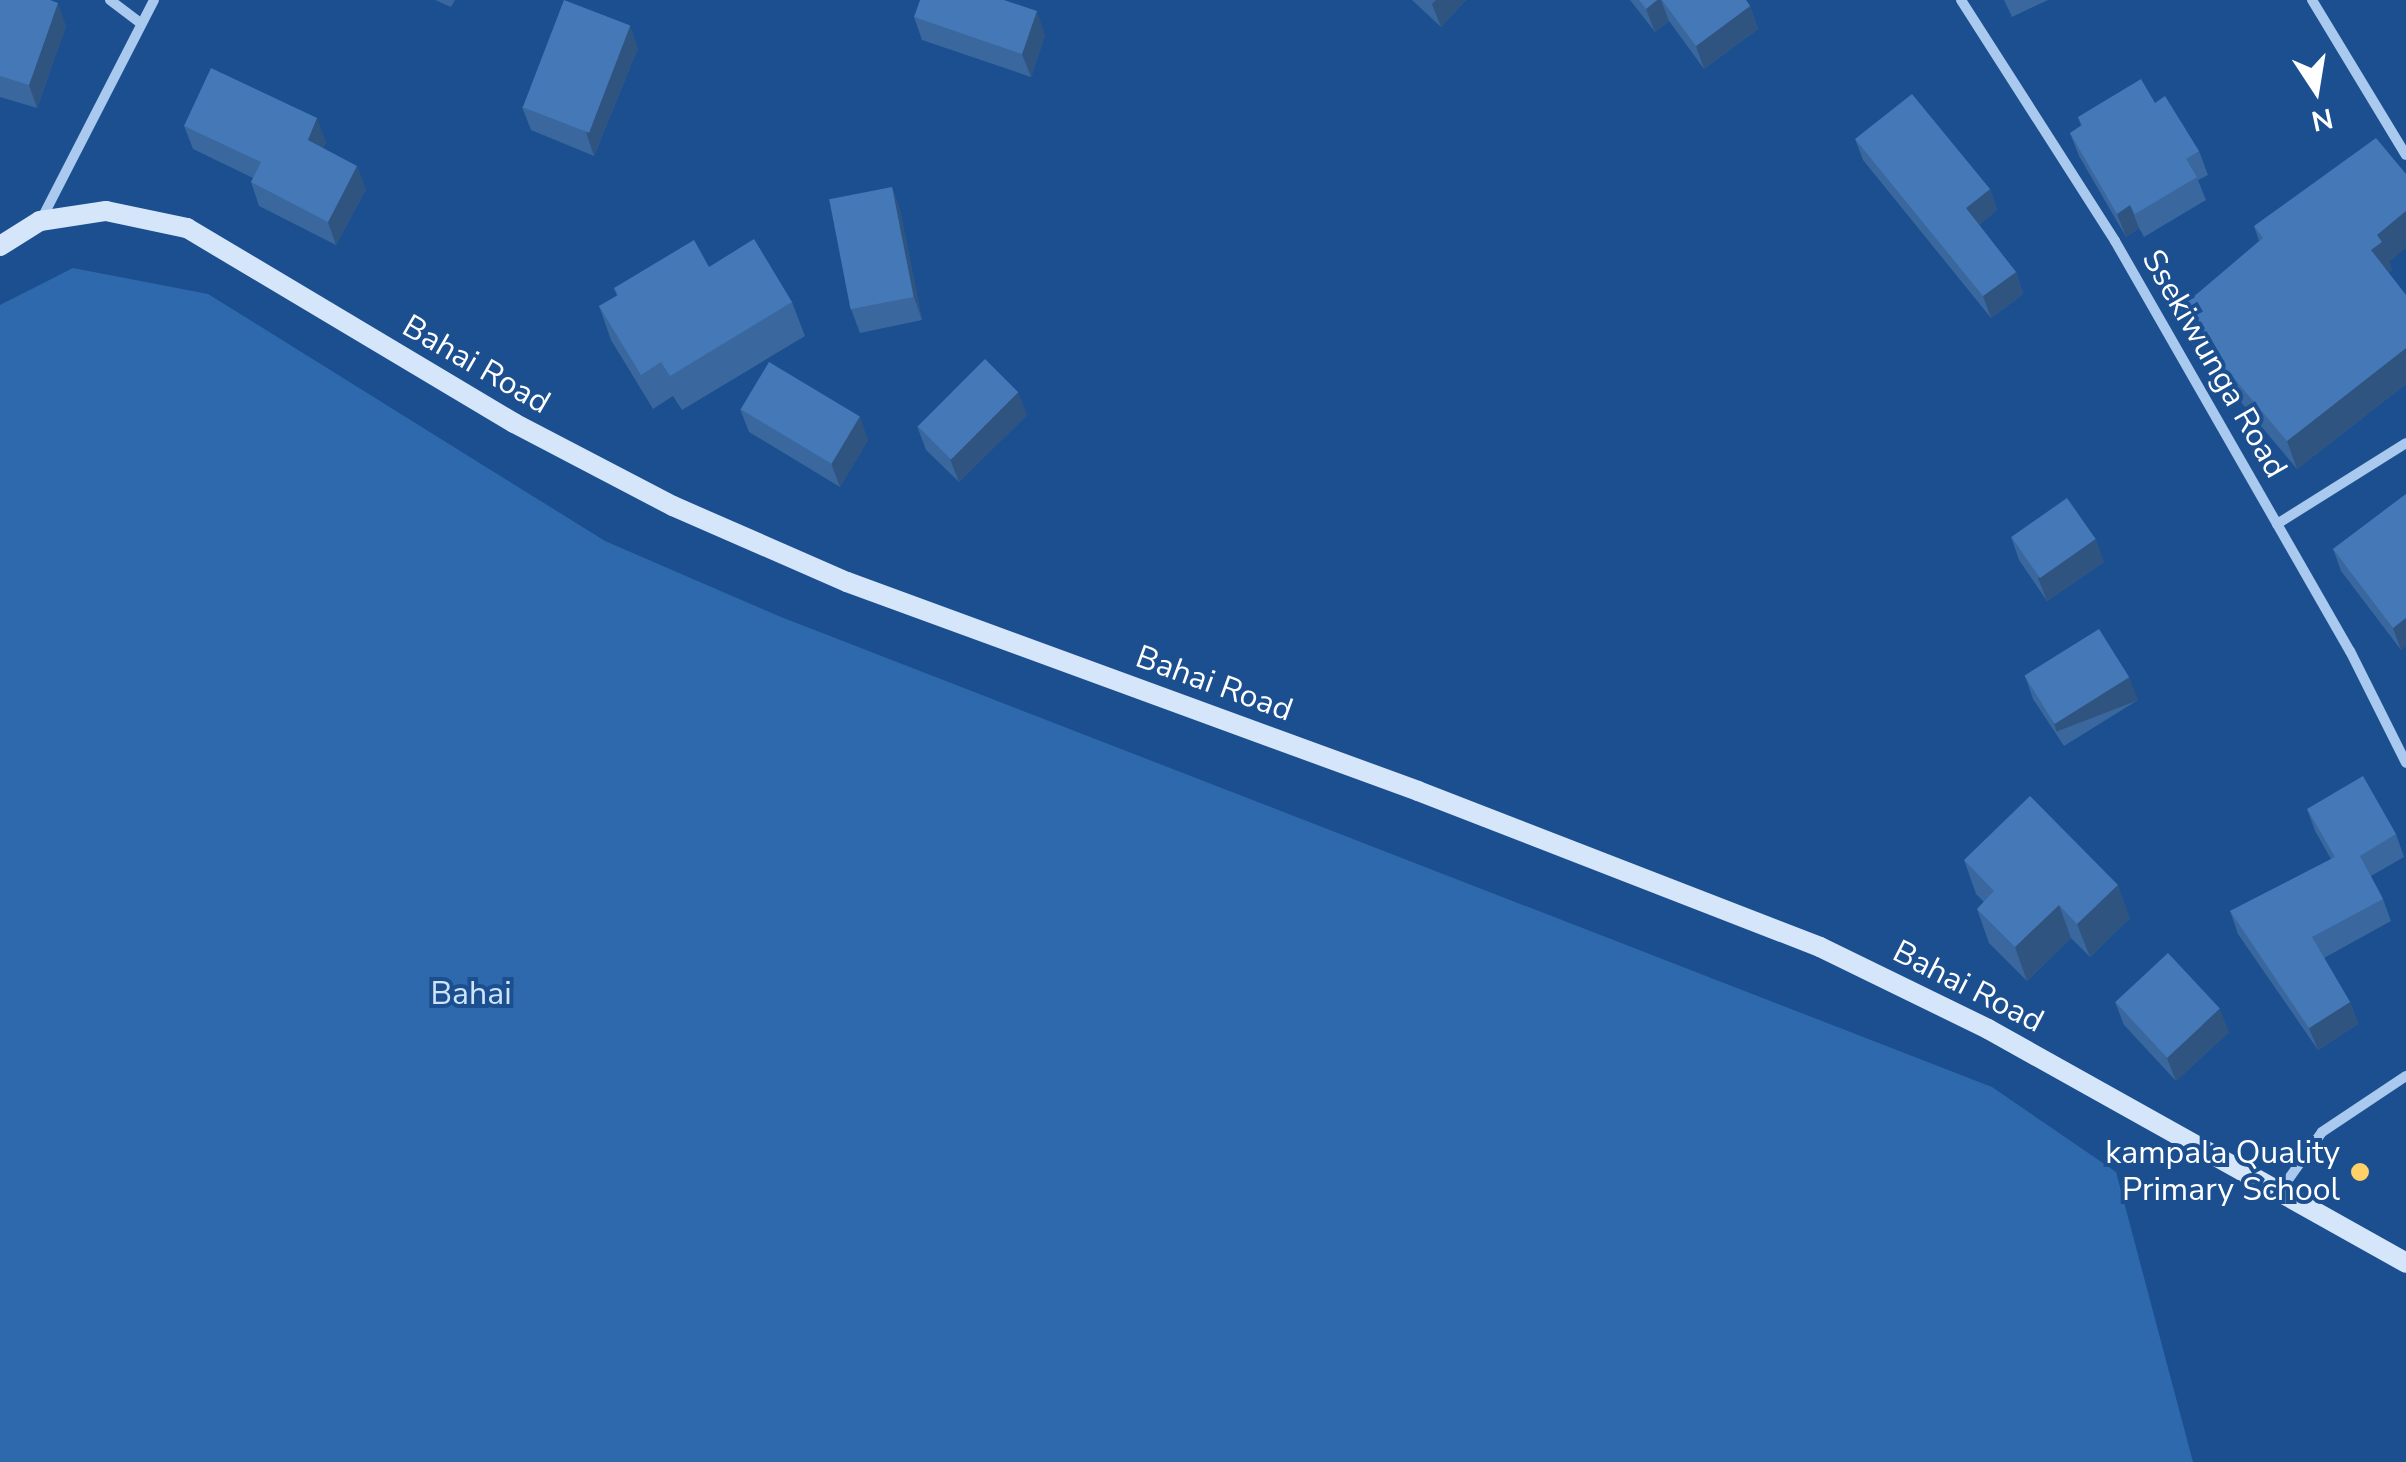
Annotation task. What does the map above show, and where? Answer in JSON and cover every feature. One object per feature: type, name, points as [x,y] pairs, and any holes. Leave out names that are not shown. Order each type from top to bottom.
[{"type":"street","points":[[110,0],[140,22]]},
{"type":"street","points":[[40,221],[154,0]]},
{"type":"street","name":"Ssekiwunga Road","points":[[1961,0],[2115,241],[2277,524],[2406,763]]},
{"type":"street","points":[[2312,0],[2406,155]]},
{"type":"street","name":"Bahai Road","points":[[0,246],[40,221],[106,212],[188,228],[514,424],[673,506],[847,582],[1418,790],[1820,947],[1988,1029],[2406,1263]]},
{"type":"street","points":[[2277,524],[2406,443]]},
{"type":"street","points":[[2279,1192],[2322,1132],[2406,1076]]},
{"type":"green space","name":"Bahai","points":[[73,268],[208,294],[605,541],[781,617],[1992,1087],[2116,1172],[2193,1462],[0,1462],[0,305]]},
{"type":"building","points":[[0,0],[58,3],[29,85],[0,76]]},
{"type":"building","points":[[564,0],[630,25],[589,133],[523,107]]},
{"type":"building","points":[[920,0],[1004,0],[1037,11],[1022,54],[914,17]]},
{"type":"building","points":[[1639,0],[1657,0],[1646,9]]},
{"type":"building","points":[[1662,0],[1746,0],[1750,6],[1696,46]]},
{"type":"building","points":[[211,68],[317,118],[308,140],[357,166],[328,222],[251,182],[261,162],[184,126]]},
{"type":"building","points":[[2141,79],[2155,103],[2165,96],[2199,151],[2186,159],[2197,177],[2135,214],[2130,205],[2117,214],[2070,133],[2082,125],[2078,117]]},
{"type":"building","points":[[1912,94],[1990,189],[1966,208],[2016,272],[1983,296],[1855,139]]},
{"type":"building","points":[[2376,138],[2406,174],[2406,211],[2377,235],[2382,242],[2371,250],[2406,295],[2406,348],[2287,441],[2177,311],[2263,238],[2254,226]]},
{"type":"building","points":[[892,187],[913,297],[851,309],[829,199]]},
{"type":"building","points":[[754,239],[792,302],[670,376],[661,362],[641,375],[599,306],[618,295],[614,288],[694,240],[709,267]]},
{"type":"building","points":[[985,359],[1018,392],[951,459],[918,426]]},
{"type":"building","points":[[769,362],[860,417],[832,464],[741,409]]},
{"type":"building","points":[[2406,494],[2406,618],[2393,628],[2333,549]]},
{"type":"building","points":[[2067,498],[2096,539],[2040,578],[2011,537]]},
{"type":"building","points":[[2099,629],[2129,677],[2055,724],[2024,676]]},
{"type":"building","points":[[2363,776],[2396,834],[2360,856],[2383,899],[2312,937],[2350,1002],[2309,1028],[2230,911],[2335,857],[2307,809]]},
{"type":"building","points":[[2030,796],[2118,885],[2077,924],[2059,905],[2015,947],[1977,909],[1994,891],[1964,860]]},
{"type":"building","points":[[2168,953],[2220,1009],[2167,1058],[2115,1002]]},
{"type":"place","name":"kampala Quality Primary School","points":[[2360,1172]]}]
